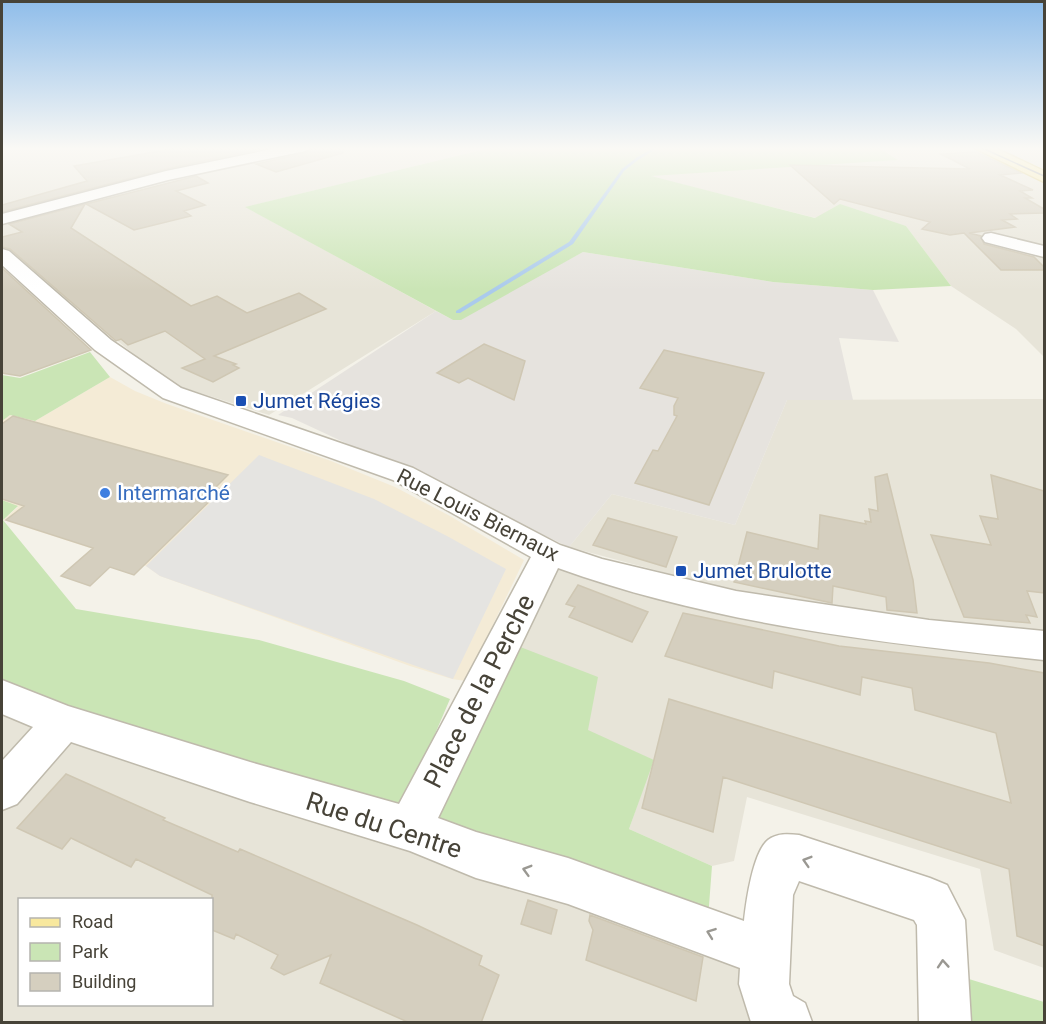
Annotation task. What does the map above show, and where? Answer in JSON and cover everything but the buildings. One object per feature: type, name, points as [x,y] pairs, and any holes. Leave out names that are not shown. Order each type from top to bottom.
[{"type":"street","points":[[2,219],[93,195]]},
{"type":"street","points":[[991,238],[1044,252]]},
{"type":"street","name":"Rue Louis Biernaux","points":[[2,255],[103,345],[172,393],[403,474],[549,553],[598,570],[736,604],[929,634],[1044,645]]},
{"type":"street","name":"Place de la Perche","points":[[410,829],[549,553]]},
{"type":"street","name":"Rue du Centre","points":[[2,697],[64,722],[250,782],[410,829],[476,855],[568,881],[766,953]]},
{"type":"street","points":[[2,790],[64,722]]},
{"type":"street","points":[[786,1023],[773,1013],[766,998],[764,984],[770,895],[779,863],[784,856],[799,858],[930,902],[941,920],[945,1023]]},
{"type":"shaded area","points":[[2,195],[296,195],[246,207],[436,311],[269,415],[169,383],[37,275],[2,250]]},
{"type":"shaded area","points":[[723,195],[1044,195],[1044,357],[1016,329],[951,286],[906,226],[816,218]]},
{"type":"shaded area","points":[[583,252],[773,282],[873,290],[899,342],[839,338],[853,400],[787,400],[735,525],[612,494],[569,547],[292,418],[278,415],[436,311],[453,320]]},
{"type":"shaded area","points":[[110,377],[135,391],[167,404],[331,461],[395,487],[450,516],[524,560],[466,681],[410,666],[160,576],[146,566],[3,520],[18,507],[2,500],[2,468],[6,465],[2,463],[2,421],[10,415],[35,421]]},
{"type":"shaded area","points":[[1044,399],[1044,641],[726,589],[569,547],[612,494],[735,525],[787,400]]},
{"type":"shaded area","points":[[259,455],[374,499],[506,569],[453,679],[160,576],[146,566]]},
{"type":"shaded area","points":[[549,553],[949,636],[1044,644],[1044,968],[994,950],[980,869],[747,797],[734,861],[712,866],[629,829],[653,760],[588,731],[505,641]]},
{"type":"shaded area","points":[[2,697],[64,722],[755,956],[756,998],[771,1022],[2,1022]]},
{"type":"green space","points":[[296,195],[724,195],[815,218],[840,204],[906,226],[951,286],[873,290],[773,282],[583,252],[461,320],[453,320],[245,207]]},
{"type":"green space","points":[[90,352],[110,377],[35,421],[10,415],[2,421],[2,375],[20,378]]},
{"type":"green space","points":[[2,500],[18,506],[3,520],[76,609],[259,640],[404,681],[450,699],[396,825],[64,722],[2,697]]},
{"type":"green space","points":[[505,641],[598,677],[588,730],[654,760],[629,829],[712,866],[707,932],[410,829]]},
{"type":"green space","points":[[959,976],[1044,1002],[1044,1022],[970,1022],[962,1020]]},
{"type":"waterway","points":[[458,312],[571,243],[605,195]]},
{"type":"place","name":"Jumet Régies","points":[[241,401]]},
{"type":"place","name":"Intermarché","points":[[105,493]]},
{"type":"place","name":"Jumet Brulotte","points":[[681,571]]}]
